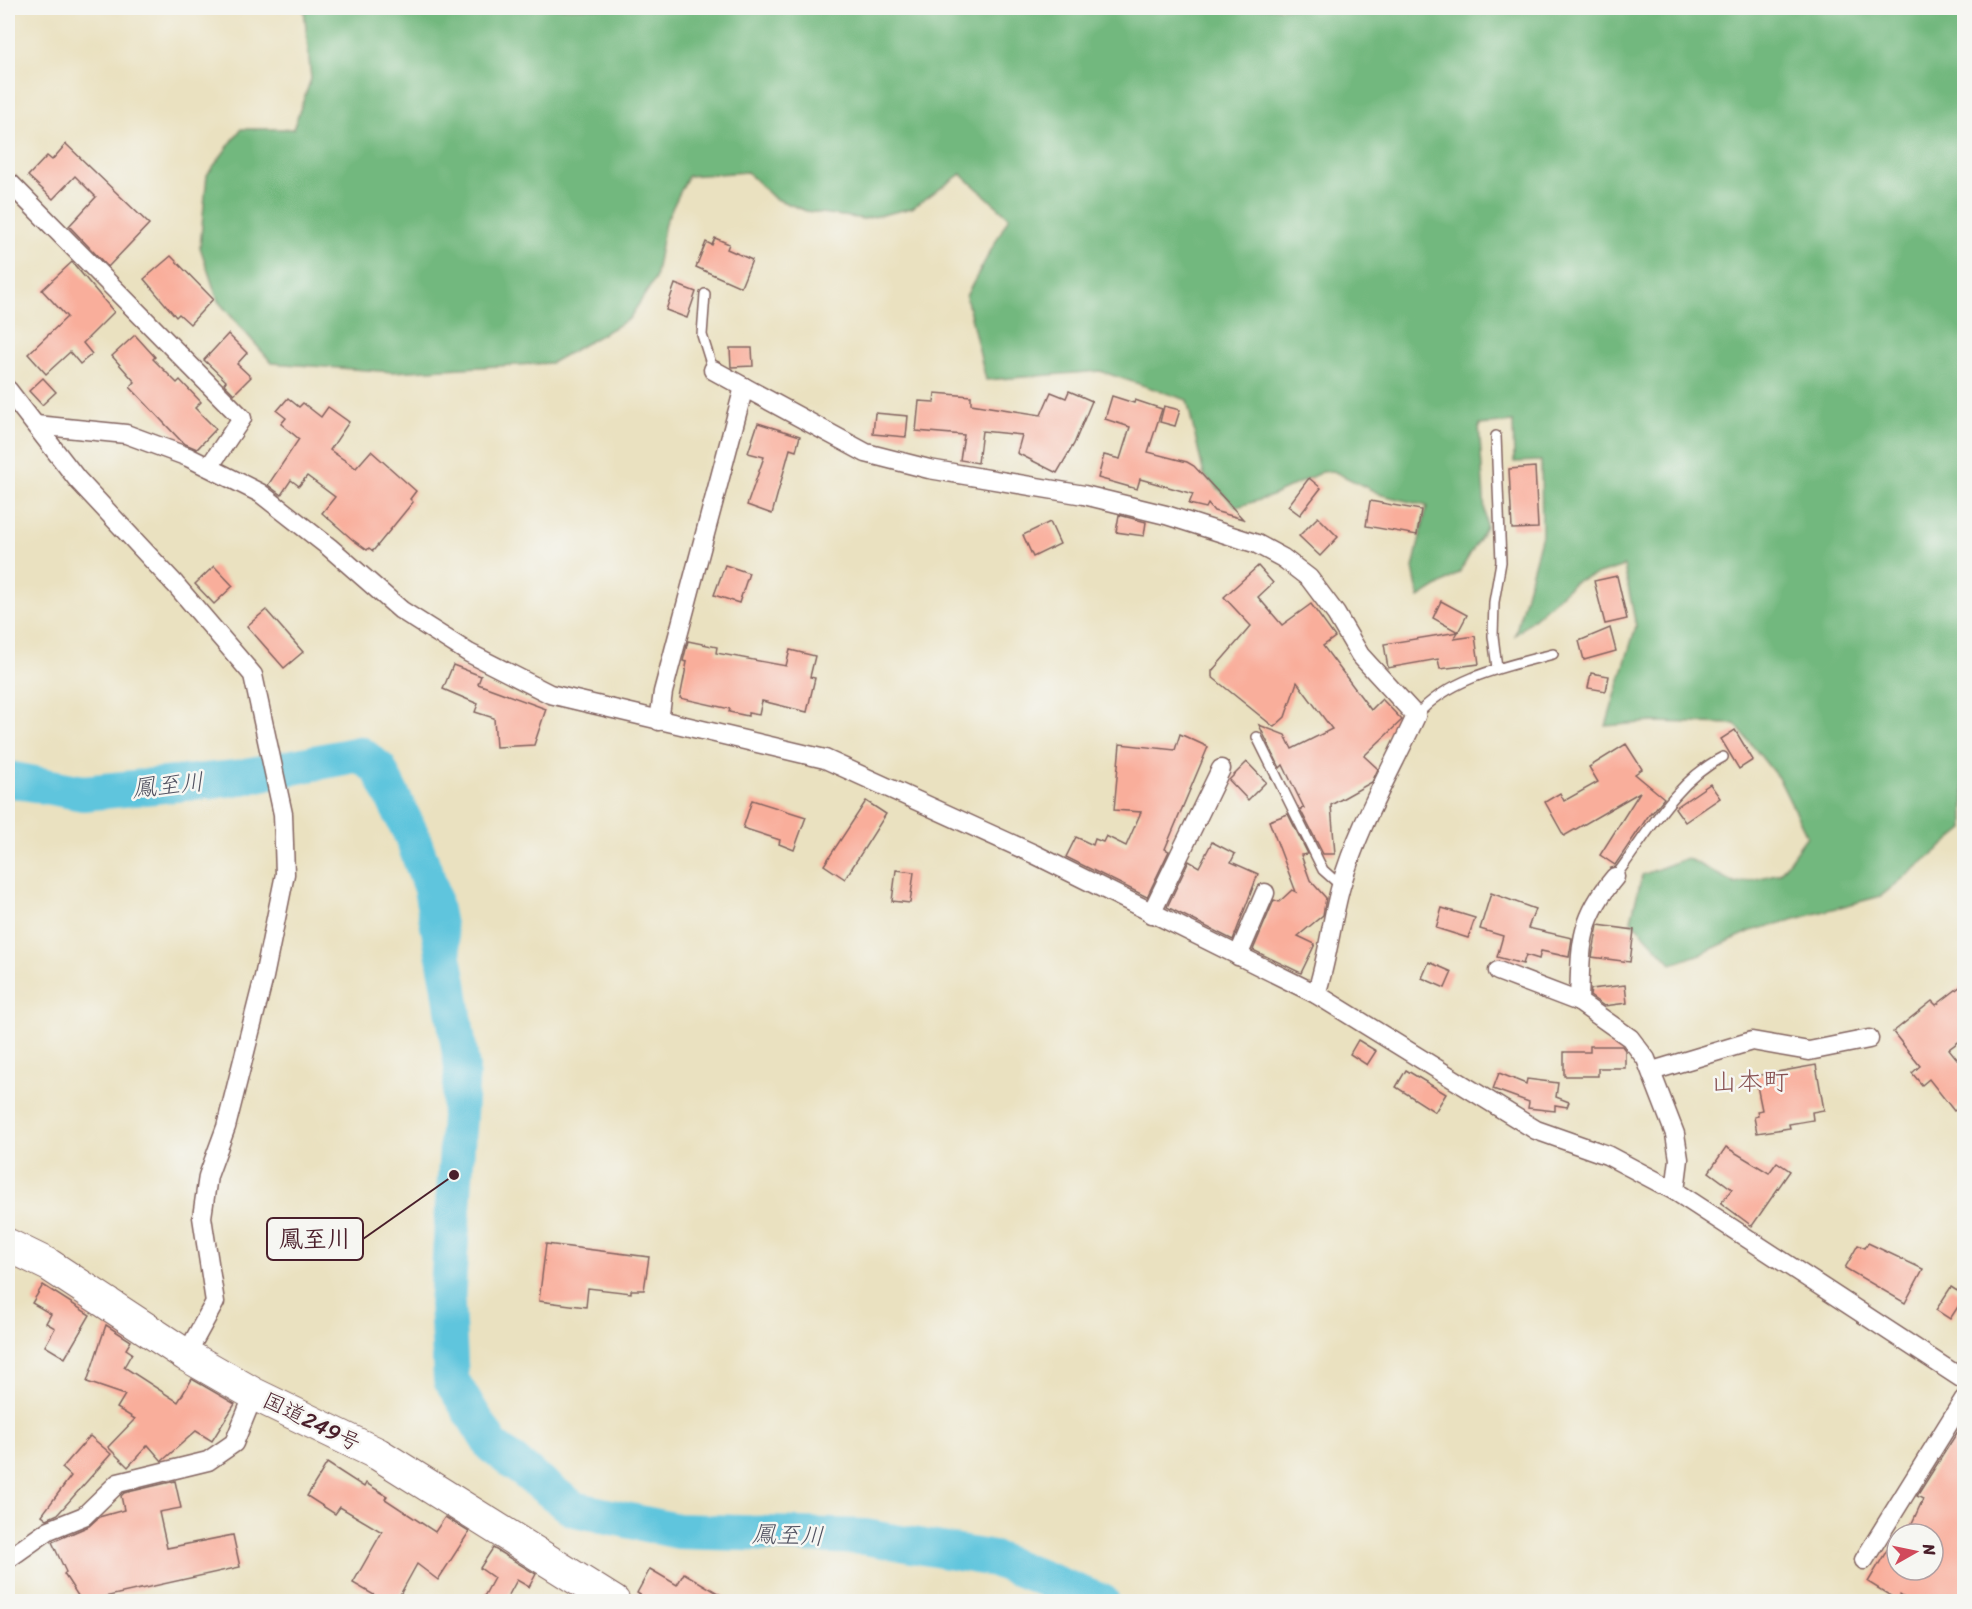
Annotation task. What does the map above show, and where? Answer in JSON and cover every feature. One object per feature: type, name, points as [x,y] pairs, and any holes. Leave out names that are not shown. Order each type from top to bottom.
[{"type":"highway","name":"国道249号","points":[[8,1245],[49,1265],[186,1355],[255,1394],[378,1454],[614,1602]]},
{"type":"street","points":[[10,183],[242,418],[209,467]]},
{"type":"street","points":[[713,370],[866,453],[886,459],[1084,495],[1166,515],[1257,544],[1283,558],[1309,578],[1336,614],[1360,655],[1416,716],[1365,820],[1341,886],[1323,974],[1316,994]]},
{"type":"street","points":[[658,721],[663,692],[744,387]]},
{"type":"street","points":[[8,390],[77,479],[175,584],[253,675],[283,814],[285,874],[283,885],[264,977],[232,1104],[208,1176],[202,1217],[215,1302],[186,1355]]},
{"type":"street","points":[[36,425],[126,434],[209,467],[260,493],[329,547],[401,610],[469,653],[550,694],[825,759],[1034,854],[1316,994],[1536,1130],[1607,1155],[1675,1191],[1965,1380]]},
{"type":"street","points":[[1152,914],[1221,769]]},
{"type":"street","points":[[1579,1002],[1583,932],[1596,900],[1615,877]]},
{"type":"street","points":[[1238,956],[1265,893]]},
{"type":"street","points":[[1498,971],[1579,1002],[1630,1038],[1652,1071],[1676,1134],[1679,1159],[1675,1191]]},
{"type":"street","points":[[1652,1071],[1752,1041],[1809,1051],[1869,1039]]},
{"type":"street","points":[[8,1558],[49,1530],[84,1516],[118,1483],[208,1461],[234,1443],[255,1394]]},
{"type":"street","points":[[1864,1560],[1965,1399]]},
{"type":"lane","points":[[705,294],[702,335],[713,370]]},
{"type":"lane","points":[[1496,436],[1501,562],[1494,602],[1493,636],[1497,668]]},
{"type":"lane","points":[[1416,716],[1430,700],[1497,668],[1553,654]]},
{"type":"lane","points":[[1257,737],[1323,870],[1341,886]]},
{"type":"lane","points":[[1615,877],[1674,798],[1710,764],[1724,757]]},
{"type":"green space","points":[[304,8],[1964,8],[1964,829],[1881,896],[1751,931],[1672,964],[1631,920],[1642,875],[1687,858],[1736,884],[1780,873],[1807,836],[1779,779],[1735,724],[1653,722],[1606,726],[1636,626],[1624,566],[1576,581],[1515,635],[1542,535],[1541,461],[1514,462],[1513,422],[1479,425],[1486,527],[1459,573],[1419,598],[1413,568],[1427,506],[1382,495],[1333,471],[1322,472],[1269,497],[1237,507],[1204,475],[1187,400],[1100,371],[986,380],[966,296],[1009,217],[961,174],[912,208],[864,219],[806,211],[774,198],[747,172],[688,176],[665,223],[655,279],[629,319],[551,363],[393,372],[272,363],[218,301],[200,247],[207,175],[241,129],[293,129],[311,79]]},
{"type":"building","points":[[66,144],[149,224],[108,267],[69,226],[96,197],[75,176],[53,199],[28,176],[47,156],[52,160]]},
{"type":"building","points":[[715,238],[729,244],[727,249],[752,260],[741,287],[696,267],[706,242],[712,245]]},
{"type":"building","points":[[171,256],[213,299],[190,324],[179,314],[176,317],[144,279]]},
{"type":"building","points":[[72,262],[114,312],[83,343],[92,354],[80,364],[70,352],[46,374],[28,354],[67,317],[42,290]]},
{"type":"building","points":[[675,284],[696,292],[687,318],[666,310]]},
{"type":"building","points":[[228,334],[247,353],[237,364],[251,377],[234,394],[224,384],[226,381],[204,360]]},
{"type":"building","points":[[135,335],[155,357],[153,359],[177,383],[180,380],[201,402],[195,408],[216,429],[197,449],[183,443],[130,387],[135,382],[112,356]]},
{"type":"building","points":[[730,348],[752,348],[753,366],[731,367]]},
{"type":"building","points":[[43,378],[56,392],[42,405],[29,391]]},
{"type":"building","points":[[1069,391],[1092,401],[1074,444],[1057,473],[1017,453],[1022,435],[982,431],[978,463],[960,460],[964,435],[916,431],[919,401],[934,402],[935,393],[971,396],[971,404],[1041,415],[1051,392],[1066,398]]},
{"type":"building","points":[[1112,396],[1134,403],[1135,400],[1162,409],[1148,452],[1194,466],[1243,519],[1214,511],[1208,504],[1206,508],[1189,504],[1193,494],[1140,479],[1137,489],[1098,478],[1104,455],[1120,459],[1130,427],[1105,419]]},
{"type":"building","points":[[288,398],[299,407],[303,403],[321,417],[328,407],[349,422],[330,450],[356,468],[371,451],[416,491],[410,499],[413,502],[373,551],[369,548],[367,550],[353,540],[322,513],[335,497],[307,476],[299,486],[291,480],[281,495],[268,485],[299,439],[281,424],[286,418],[277,411]]},
{"type":"building","points":[[1164,406],[1180,410],[1175,426],[1160,422]]},
{"type":"building","points":[[875,413],[908,416],[906,437],[873,434]]},
{"type":"building","points":[[758,423],[800,436],[796,451],[790,449],[772,514],[747,505],[764,457],[748,453]]},
{"type":"building","points":[[1535,467],[1538,528],[1512,529],[1509,469]]},
{"type":"building","points":[[1309,478],[1321,488],[1300,515],[1288,506]]},
{"type":"building","points":[[1370,501],[1421,510],[1417,535],[1366,526]]},
{"type":"building","points":[[1119,515],[1146,522],[1144,536],[1116,532]]},
{"type":"building","points":[[1318,517],[1338,537],[1320,556],[1299,536]]},
{"type":"building","points":[[1050,522],[1060,544],[1033,557],[1023,535]]},
{"type":"building","points":[[725,565],[749,573],[739,603],[714,595]]},
{"type":"building","points":[[214,566],[233,586],[214,604],[195,584]]},
{"type":"building","points":[[1258,566],[1273,583],[1258,597],[1282,625],[1311,604],[1335,637],[1323,646],[1371,710],[1382,699],[1402,720],[1364,756],[1378,769],[1372,782],[1331,805],[1335,854],[1323,854],[1300,809],[1304,808],[1283,765],[1280,768],[1259,725],[1285,735],[1292,749],[1332,729],[1297,682],[1285,717],[1274,727],[1212,677],[1212,671],[1251,626],[1224,597]]},
{"type":"building","points":[[1617,576],[1627,619],[1605,624],[1594,581]]},
{"type":"building","points":[[1441,601],[1467,615],[1458,632],[1433,618]]},
{"type":"building","points":[[266,610],[303,652],[284,668],[247,626]]},
{"type":"building","points":[[1610,628],[1616,651],[1584,660],[1579,641]]},
{"type":"building","points":[[1458,632],[1454,639],[1475,636],[1479,664],[1440,669],[1438,659],[1388,668],[1384,644]]},
{"type":"building","points":[[688,641],[717,647],[716,653],[786,666],[790,650],[815,656],[810,677],[815,678],[807,712],[762,701],[759,715],[748,713],[748,716],[729,712],[730,709],[680,698],[687,662],[683,661]]},
{"type":"building","points":[[453,665],[481,676],[478,684],[546,709],[534,745],[496,747],[494,718],[475,712],[478,704],[443,689]]},
{"type":"building","points":[[1591,673],[1609,676],[1606,691],[1588,688]]},
{"type":"building","points":[[1735,730],[1753,760],[1739,769],[1721,739]]},
{"type":"building","points":[[1180,734],[1208,747],[1165,849],[1169,851],[1147,897],[1066,857],[1076,837],[1093,845],[1095,839],[1103,842],[1106,836],[1126,846],[1141,812],[1114,810],[1120,744],[1175,750]]},
{"type":"building","points":[[1626,744],[1642,769],[1635,774],[1664,798],[1651,812],[1615,865],[1600,855],[1640,792],[1564,836],[1545,802],[1560,793],[1564,801],[1598,782],[1589,767]]},
{"type":"building","points":[[1247,762],[1266,782],[1248,800],[1229,780]]},
{"type":"building","points":[[1710,784],[1720,798],[1685,822],[1675,808]]},
{"type":"building","points":[[752,800],[806,817],[794,850],[779,844],[780,840],[743,828]]},
{"type":"building","points":[[866,801],[886,814],[845,879],[824,865]]},
{"type":"building","points":[[1288,814],[1308,854],[1301,855],[1310,880],[1326,898],[1323,915],[1298,936],[1315,944],[1301,973],[1253,950],[1274,900],[1279,902],[1292,890],[1296,892],[1269,821]]},
{"type":"building","points":[[1212,842],[1235,854],[1231,862],[1258,874],[1233,940],[1167,907],[1189,861],[1199,867]]},
{"type":"building","points":[[896,870],[914,872],[910,903],[892,901]]},
{"type":"building","points":[[1491,893],[1535,909],[1528,928],[1572,938],[1569,957],[1541,951],[1539,959],[1526,955],[1523,964],[1497,957],[1503,936],[1480,929]]},
{"type":"building","points":[[1442,908],[1475,918],[1468,938],[1436,928]]},
{"type":"building","points":[[1598,925],[1634,930],[1630,962],[1592,957]]},
{"type":"building","points":[[1429,962],[1452,972],[1445,988],[1422,978]]},
{"type":"building","points":[[1965,983],[1965,1037],[1949,1049],[1965,1069],[1965,1103],[1954,1111],[1929,1079],[1922,1085],[1912,1073],[1920,1066],[1893,1032],[1932,1001],[1936,1005]]},
{"type":"building","points":[[1625,985],[1627,1003],[1604,1006],[1590,996],[1591,989]]},
{"type":"building","points":[[1358,1040],[1376,1051],[1367,1065],[1350,1054]]},
{"type":"building","points":[[1590,1046],[1622,1046],[1625,1050],[1625,1068],[1598,1068],[1598,1076],[1564,1076],[1564,1052],[1590,1052]]},
{"type":"building","points":[[1816,1065],[1824,1110],[1812,1112],[1813,1120],[1789,1124],[1790,1128],[1757,1133],[1754,1117],[1758,1116],[1757,1111],[1762,1110],[1755,1076]]},
{"type":"building","points":[[1406,1070],[1446,1094],[1435,1112],[1396,1087]]},
{"type":"building","points":[[1499,1073],[1526,1084],[1527,1079],[1558,1083],[1556,1097],[1569,1102],[1567,1107],[1555,1105],[1555,1111],[1528,1108],[1529,1102],[1493,1089]]},
{"type":"building","points":[[1726,1147],[1769,1173],[1777,1162],[1790,1171],[1752,1226],[1721,1203],[1732,1189],[1709,1172]]},
{"type":"building","points":[[1868,1243],[1923,1269],[1905,1303],[1845,1268],[1858,1245],[1865,1248]]},
{"type":"building","points":[[546,1244],[649,1257],[644,1290],[631,1290],[631,1293],[588,1288],[586,1307],[539,1301]]},
{"type":"building","points":[[43,1285],[90,1315],[65,1358],[45,1346],[55,1328],[46,1323],[51,1314],[32,1303]]},
{"type":"building","points":[[1951,1287],[1965,1296],[1950,1319],[1936,1310]]},
{"type":"building","points":[[106,1325],[131,1341],[126,1349],[132,1353],[124,1367],[178,1402],[192,1379],[235,1404],[212,1441],[196,1431],[162,1461],[148,1445],[128,1467],[108,1447],[135,1419],[117,1408],[125,1395],[87,1382]]},
{"type":"building","points":[[1965,1420],[1965,1602],[1910,1602],[1900,1595],[1897,1600],[1868,1582],[1885,1553],[1885,1582],[1945,1582],[1945,1522],[1912,1522],[1923,1499],[1917,1496]]},
{"type":"building","points":[[90,1436],[111,1454],[58,1514],[47,1519],[42,1515],[71,1476],[62,1468]]},
{"type":"building","points":[[327,1463],[364,1487],[366,1483],[387,1496],[385,1499],[435,1532],[445,1517],[469,1532],[438,1580],[417,1564],[396,1602],[386,1602],[353,1583],[382,1532],[340,1507],[335,1514],[307,1496]]},
{"type":"building","points":[[175,1481],[181,1508],[159,1512],[167,1548],[233,1535],[240,1567],[82,1602],[64,1574],[66,1572],[52,1542],[89,1526],[99,1517],[124,1510],[121,1496],[124,1493]]},
{"type":"building","points":[[493,1548],[536,1574],[529,1587],[517,1580],[505,1602],[481,1602],[494,1578],[480,1568]]},
{"type":"building","points":[[650,1569],[677,1585],[684,1573],[733,1602],[652,1602],[637,1593]]},
{"type":"waterway","name":"鳳至川","points":[[8,779],[83,793],[236,778],[360,754],[379,769],[412,836],[431,889],[462,1068],[447,1304],[451,1380],[492,1446],[574,1509],[678,1531],[865,1537],[994,1559],[1102,1602]]},
{"type":"place","name":"鳳至川","points":[[454,1175]]},
{"type":"district","name":"山本町","points":[[1750,1081]]}]
